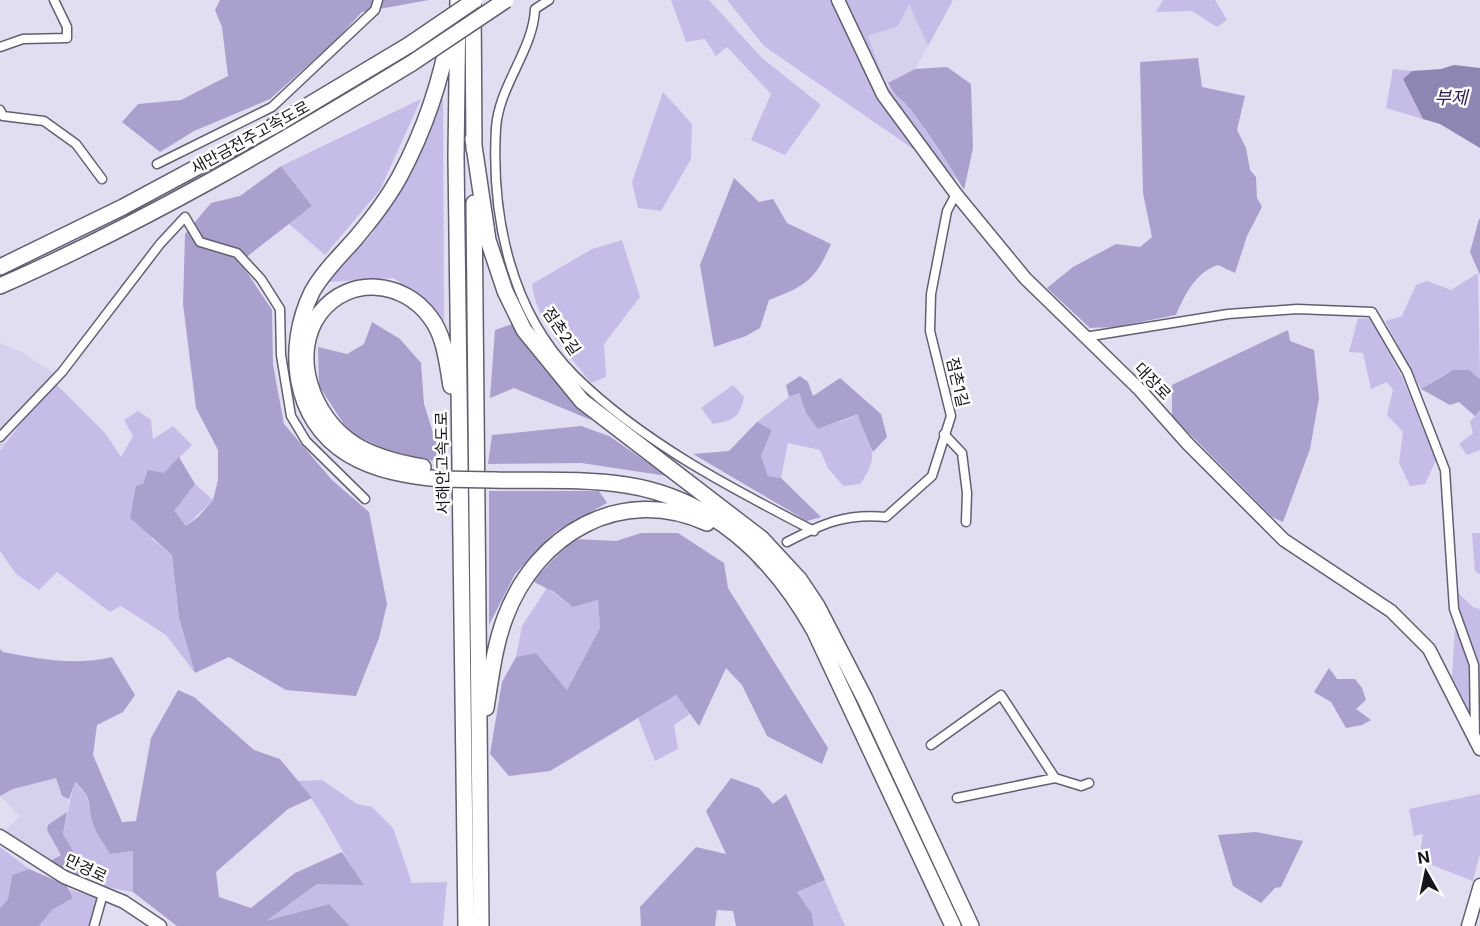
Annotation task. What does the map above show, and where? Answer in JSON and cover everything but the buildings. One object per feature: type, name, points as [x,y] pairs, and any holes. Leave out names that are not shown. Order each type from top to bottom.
[{"type":"highway","name":"서해안고속도로","points":[[457,0],[456,157],[466,926]]},
{"type":"highway","points":[[457,0],[443,70],[428,118],[399,177],[379,209],[325,273],[313,292],[298,333],[296,353],[304,402],[313,419],[328,438],[348,454],[393,472],[493,475],[592,473],[643,480],[682,493],[742,524]]},
{"type":"highway","points":[[474,0],[481,926]]},
{"type":"highway","name":"새만금전주고속도로","points":[[0,267],[123,207],[272,127],[409,45],[474,0]]},
{"type":"highway","name":"새만금전주고속도로","points":[[0,286],[155,210],[285,140],[412,63],[506,0]]},
{"type":"highway","points":[[474,139],[488,240],[505,291],[524,330],[582,401],[742,524],[783,560],[817,606],[865,699],[971,926]]},
{"type":"highway","points":[[441,474],[366,451],[342,435],[319,406],[307,369],[308,341],[321,312],[344,293],[364,287],[393,289],[410,297],[430,317],[439,333],[448,366],[460,466]]},
{"type":"highway","points":[[493,475],[595,482],[652,490],[674,498],[723,523],[748,542],[801,606],[831,662],[953,926]]},
{"type":"highway","points":[[479,761],[493,659],[505,617],[531,568],[567,534],[614,514],[637,510],[676,512],[709,524],[746,547],[769,565]]},
{"type":"street","points":[[0,47],[23,39],[67,38],[67,27],[54,0]]},
{"type":"street","points":[[157,164],[272,107],[375,10],[378,0]]},
{"type":"street","name":"점촌2길","points":[[549,0],[535,9],[534,28],[498,112],[495,179],[502,237],[508,260],[532,315],[545,338],[574,375],[640,429],[718,478],[814,531]]},
{"type":"street","name":"대장로","points":[[838,0],[883,95],[956,194],[1025,278],[1140,390],[1188,444],[1284,540],[1391,611],[1429,649],[1478,743]]},
{"type":"street","points":[[0,110],[3,116],[44,121],[76,144],[102,179]]},
{"type":"street","name":"점촌1길","points":[[787,542],[842,517],[865,514],[886,517],[932,476],[951,416],[930,331],[931,294],[947,211],[956,194]]},
{"type":"street","points":[[0,437],[62,372],[160,244],[185,217],[200,242],[237,253],[261,279],[280,309],[281,355],[291,416],[306,441],[365,499]]},
{"type":"street","points":[[1085,337],[1228,314],[1297,309],[1372,312],[1407,372],[1445,470],[1454,609],[1474,665],[1478,743]]},
{"type":"street","points":[[944,434],[962,453],[967,493],[966,522]]},
{"type":"street","points":[[930,745],[1001,695],[1055,778]]},
{"type":"street","points":[[957,798],[1008,790],[1055,778],[1081,786],[1089,783]]},
{"type":"street","name":"만경로","points":[[0,836],[64,877],[124,902],[160,926]]},
{"type":"street","points":[[1467,926],[1480,885]]},
{"type":"street","points":[[94,926],[103,894]]},
{"type":"shaded area","points":[[220,0],[429,0],[362,12],[334,42],[270,99],[194,131],[160,152],[122,122],[138,104],[181,100],[228,76],[222,27],[215,10]]},
{"type":"shaded area","points":[[671,0],[709,0],[762,58],[821,105],[785,155],[751,140],[771,94],[727,47],[716,56],[705,39],[686,42]]},
{"type":"shaded area","points":[[727,0],[953,0],[928,46],[909,4],[898,26],[868,36],[886,85],[910,107],[958,180],[764,46]]},
{"type":"shaded area","points":[[1163,0],[1215,0],[1227,20],[1217,27],[1192,11],[1156,12]]},
{"type":"shaded area","points":[[909,3],[928,46],[915,69],[885,85],[868,36],[898,26]]},
{"type":"shaded area","points":[[1198,58],[1202,87],[1245,96],[1237,130],[1246,148],[1250,170],[1256,177],[1257,198],[1262,207],[1247,236],[1235,273],[1218,265],[1210,268],[1197,278],[1176,315],[1115,327],[1090,328],[1047,288],[1073,267],[1116,244],[1140,247],[1152,237],[1143,193],[1140,62]]},
{"type":"shaded area","points":[[947,67],[971,84],[973,148],[964,190],[919,121],[888,83],[915,69]]},
{"type":"shaded area","points":[[1393,69],[1412,71],[1403,79],[1423,119],[1386,108]]},
{"type":"shaded area","points":[[443,92],[444,321],[394,278],[327,282],[373,233]]},
{"type":"shaded area","points":[[663,92],[692,124],[691,159],[661,211],[638,208],[632,182]]},
{"type":"shaded area","points":[[421,99],[380,190],[325,255],[289,224],[312,206],[281,166]]},
{"type":"shaded area","points":[[281,166],[312,206],[240,262],[272,310],[273,365],[284,424],[332,480],[369,512],[387,604],[379,638],[356,696],[286,690],[229,657],[195,673],[179,618],[172,555],[130,518],[136,486],[143,484],[148,470],[164,473],[179,457],[195,484],[174,511],[186,526],[198,517],[213,500],[218,480],[218,450],[196,408],[183,304],[185,234],[211,203],[240,196]]},
{"type":"shaded area","points":[[734,178],[759,202],[773,199],[787,223],[831,244],[820,266],[808,281],[792,291],[769,300],[760,328],[746,336],[714,347],[700,265]]},
{"type":"shaded area","points":[[1480,219],[1480,275],[1470,252]]},
{"type":"shaded area","points":[[622,240],[640,297],[604,344],[606,377],[591,383],[546,325],[532,284],[592,249]]},
{"type":"shaded area","points":[[1478,273],[1480,379],[1472,373],[1457,370],[1443,375],[1421,389],[1385,321],[1402,316],[1416,285],[1427,281],[1451,290]]},
{"type":"shaded area","points":[[1358,318],[1372,319],[1403,379],[1436,460],[1425,484],[1410,486],[1399,463],[1403,432],[1387,415],[1393,390],[1387,382],[1371,389],[1363,353],[1349,352]]},
{"type":"shaded area","points":[[372,322],[400,339],[421,363],[424,404],[439,451],[432,461],[384,449],[349,432],[319,386],[318,347],[347,354],[364,344]]},
{"type":"shaded area","points":[[512,324],[591,420],[514,388],[490,398],[495,330]]},
{"type":"shaded area","points":[[1288,330],[1290,341],[1314,350],[1319,398],[1310,449],[1283,522],[1272,517],[1172,416],[1172,385]]},
{"type":"shaded area","points":[[0,343],[22,352],[53,373],[0,450]]},
{"type":"shaded area","points":[[1453,370],[1469,370],[1480,379],[1480,410],[1475,416],[1459,402],[1450,405],[1421,389]]},
{"type":"shaded area","points":[[800,376],[808,382],[813,396],[840,378],[881,414],[887,437],[873,452],[857,414],[818,429],[806,413],[799,393],[789,397],[786,385]]},
{"type":"shaded area","points":[[56,384],[106,434],[121,457],[133,436],[124,420],[138,411],[151,420],[153,439],[173,426],[192,445],[164,473],[152,539],[172,555],[179,618],[195,673],[166,635],[121,606],[110,612],[57,572],[39,590],[16,574],[0,551],[0,451],[33,406]]},
{"type":"shaded area","points":[[733,385],[744,397],[738,414],[726,421],[713,424],[701,408]]},
{"type":"shaded area","points":[[799,393],[806,413],[821,419],[837,422],[857,414],[872,449],[871,465],[860,484],[843,486],[828,468],[820,450],[788,443],[781,478],[768,476],[761,456],[772,430],[757,422],[789,397]]},
{"type":"shaded area","points":[[1480,410],[1480,450],[1467,455],[1459,444],[1473,433],[1470,422]]},
{"type":"shaded area","points":[[757,422],[772,430],[761,456],[768,476],[781,478],[821,517],[807,521],[693,454],[729,451]]},
{"type":"shaded area","points":[[581,426],[609,436],[667,476],[581,463],[488,464],[492,435]]},
{"type":"shaded area","points":[[195,484],[213,500],[186,526],[173,511]]},
{"type":"shaded area","points":[[489,491],[599,491],[607,503],[555,532],[515,574],[489,625]]},
{"type":"shaded area","points":[[641,533],[678,533],[724,563],[728,588],[828,748],[822,764],[767,736],[742,685],[726,668],[699,726],[676,695],[550,771],[509,776],[490,754],[502,682],[516,657],[536,653],[567,690],[600,628],[598,600],[573,607],[554,592],[532,581],[574,539],[616,541]]},
{"type":"shaded area","points":[[1472,533],[1480,533],[1480,574],[1475,572]]},
{"type":"shaded area","points":[[547,588],[573,607],[598,600],[600,628],[567,690],[536,653],[516,657],[522,626]]},
{"type":"shaded area","points":[[1457,592],[1473,607],[1480,609],[1480,722],[1471,717],[1452,677]]},
{"type":"shaded area","points":[[0,649],[3,652],[30,657],[71,661],[112,657],[135,695],[123,712],[97,725],[93,755],[122,822],[136,821],[151,738],[178,690],[194,697],[254,750],[280,759],[312,798],[288,809],[216,872],[219,897],[251,908],[295,873],[342,852],[364,885],[317,884],[266,921],[329,904],[350,926],[177,926],[133,892],[133,851],[110,854],[94,828],[87,797],[75,782],[69,799],[62,796],[56,778],[13,789],[0,796]]},
{"type":"shaded area","points":[[1329,668],[1337,679],[1355,679],[1362,688],[1366,700],[1356,709],[1371,720],[1362,725],[1346,728],[1331,702],[1314,692]]},
{"type":"shaded area","points":[[676,695],[690,714],[674,725],[678,749],[655,761],[638,718]]},
{"type":"shaded area","points":[[56,778],[61,796],[69,799],[67,812],[48,825],[61,855],[50,861],[5,832],[19,816],[0,796],[13,789]]},
{"type":"shaded area","points":[[731,778],[759,788],[773,804],[786,794],[825,880],[797,892],[812,914],[814,926],[736,926],[733,911],[717,910],[715,926],[641,926],[640,907],[696,847],[726,854],[706,811]]},
{"type":"shaded area","points":[[322,780],[357,804],[372,807],[393,828],[412,883],[447,882],[443,926],[350,926],[329,904],[264,922],[317,884],[364,884],[316,805],[297,781]]},
{"type":"shaded area","points":[[74,782],[87,797],[94,828],[110,854],[134,851],[133,892],[106,887],[88,877],[75,858],[63,834]]},
{"type":"shaded area","points":[[1480,794],[1480,854],[1473,881],[1419,860],[1423,834],[1414,836],[1409,809]]},
{"type":"shaded area","points":[[67,812],[63,834],[88,877],[72,875],[50,861],[61,855],[47,830],[48,825]]},
{"type":"shaded area","points":[[1256,832],[1303,841],[1281,887],[1275,888],[1261,903],[1233,886],[1218,835]]},
{"type":"shaded area","points":[[0,847],[29,869],[12,875],[8,899],[0,908]]},
{"type":"shaded area","points":[[29,869],[66,885],[73,898],[52,910],[39,926],[0,926],[0,908],[8,899],[12,875]]},
{"type":"shaded area","points":[[825,880],[845,926],[814,926],[812,914],[797,892]]},
{"type":"shaded area","points":[[68,889],[100,899],[89,926],[39,926],[52,910],[73,898]]},
{"type":"water","name":"부제","points":[[1454,65],[1480,68],[1480,148],[1440,124],[1423,119],[1403,79],[1412,71],[1441,69]]},
{"type":"tunnel","points":[[755,566],[787,542]]}]
